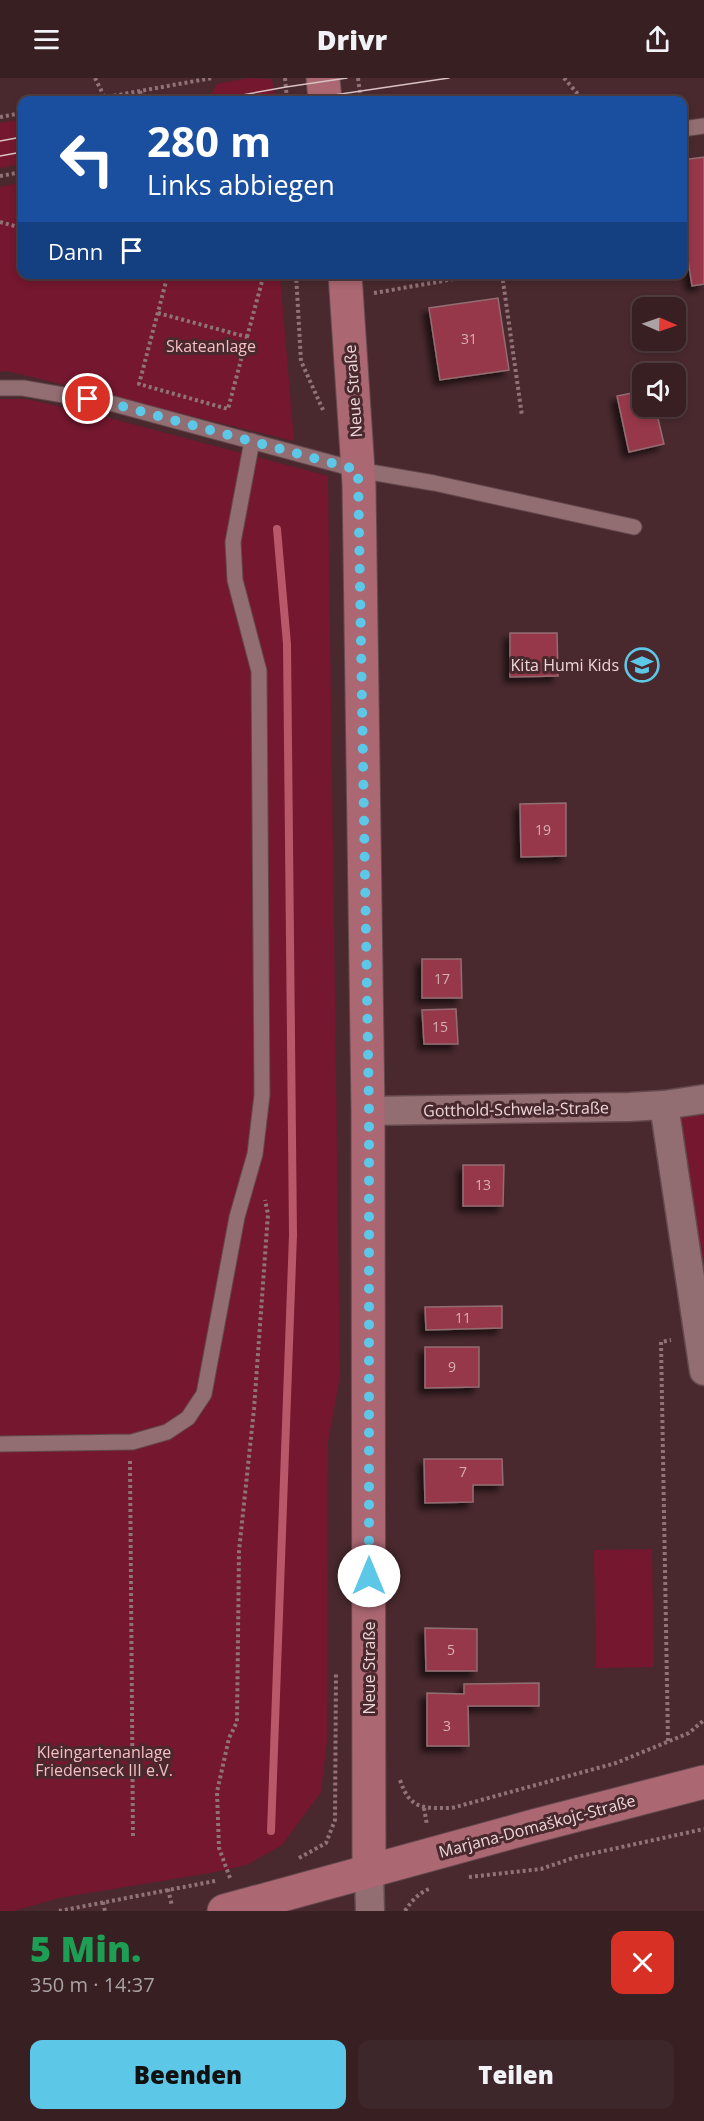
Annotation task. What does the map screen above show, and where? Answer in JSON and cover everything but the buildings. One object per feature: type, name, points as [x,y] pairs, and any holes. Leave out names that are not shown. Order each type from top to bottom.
[{"type":"street","points":[[323,78],[325,96]]},
{"type":"street","name":"Neue Straße","points":[[358,284],[358,470],[369,1111],[370,1911]]},
{"type":"street","name":"Gotthold-Schwela-Straße","points":[[369,1111],[664,1105],[704,1099]]},
{"type":"street","points":[[664,1105],[704,1371]]},
{"type":"street","name":"Marjana-Domaškojc-Straße","points":[[224,1911],[704,1782]]},
{"type":"lane","points":[[687,128],[704,126]]},
{"type":"lane","points":[[0,388],[22,388],[110,403],[358,470],[434,483],[634,527]]},
{"type":"lane","points":[[0,1444],[132,1442],[167,1432],[188,1418],[204,1394],[237,1217],[255,1154],[262,1095],[259,670],[235,580],[233,542],[252,441]]},
{"type":"path","points":[[95,78],[104,96]]},
{"type":"path","points":[[115,96],[212,78]]},
{"type":"path","points":[[285,78],[287,96]]},
{"type":"path","points":[[358,78],[360,96]]},
{"type":"path","points":[[564,78],[580,96]]},
{"type":"path","points":[[140,91],[141,96]]},
{"type":"path","points":[[0,117],[18,114]]},
{"type":"path","points":[[0,176],[18,173]]},
{"type":"path","points":[[0,222],[18,227]]},
{"type":"path","points":[[167,279],[139,384],[228,408],[263,279]]},
{"type":"path","points":[[296,279],[302,361],[326,417]]},
{"type":"path","points":[[358,284],[425,279]]},
{"type":"path","points":[[503,279],[522,416]]},
{"type":"path","points":[[158,312],[247,337]]},
{"type":"path","points":[[231,1879],[219,1848],[217,1792],[229,1738],[237,1722],[239,1551],[254,1409],[268,1214],[255,1154]]},
{"type":"path","points":[[668,1741],[661,1342],[699,1335]]},
{"type":"path","points":[[130,1457],[133,1838]]},
{"type":"path","points":[[397,1773],[409,1799],[418,1806],[452,1808],[616,1763],[689,1733],[704,1720]]},
{"type":"path","points":[[294,1861],[326,1843],[335,1820],[336,1766]]},
{"type":"path","points":[[464,1878],[541,1869],[576,1857],[704,1829]]},
{"type":"path","points":[[59,1911],[168,1889],[240,1878]]},
{"type":"path","points":[[405,1911],[422,1891],[440,1884]]},
{"type":"path","points":[[168,1889],[172,1906]]},
{"type":"path","points":[[103,1902],[105,1911]]},
{"type":"green space","points":[[248,78],[272,79],[275,96],[210,96],[217,84]]},
{"type":"green space","points":[[18,120],[18,165],[0,168],[0,123]]},
{"type":"green space","name":"Skateanlage","points":[[18,183],[18,279],[280,279],[294,441],[7,371],[0,372],[0,187]]},
{"type":"green space","name":"Kleingartenanlage Friedenseck III e.V.","points":[[0,399],[26,399],[102,416],[328,476],[340,1376],[328,1442],[327,1741],[321,1792],[282,1845],[247,1865],[59,1898],[14,1911],[0,1911]]},
{"type":"green space","points":[[704,1110],[704,1312],[674,1114]]},
{"type":"green space","points":[[652,1549],[654,1667],[596,1668],[594,1550]]},
{"type":"waterway","points":[[271,1831],[293,1235],[287,644],[277,529]]},
{"type":"tram line","points":[[237,96],[347,78]]},
{"type":"tram line","points":[[327,96],[449,78]]},
{"type":"tram line","points":[[0,141],[18,138]]},
{"type":"tram line","points":[[0,156],[18,153]]},
{"type":"place","name":"Kita Humi Kids","points":[[642,665]]},
{"type":"route","points":[[88,399],[358,470],[369,1111],[369,1576]]}]
